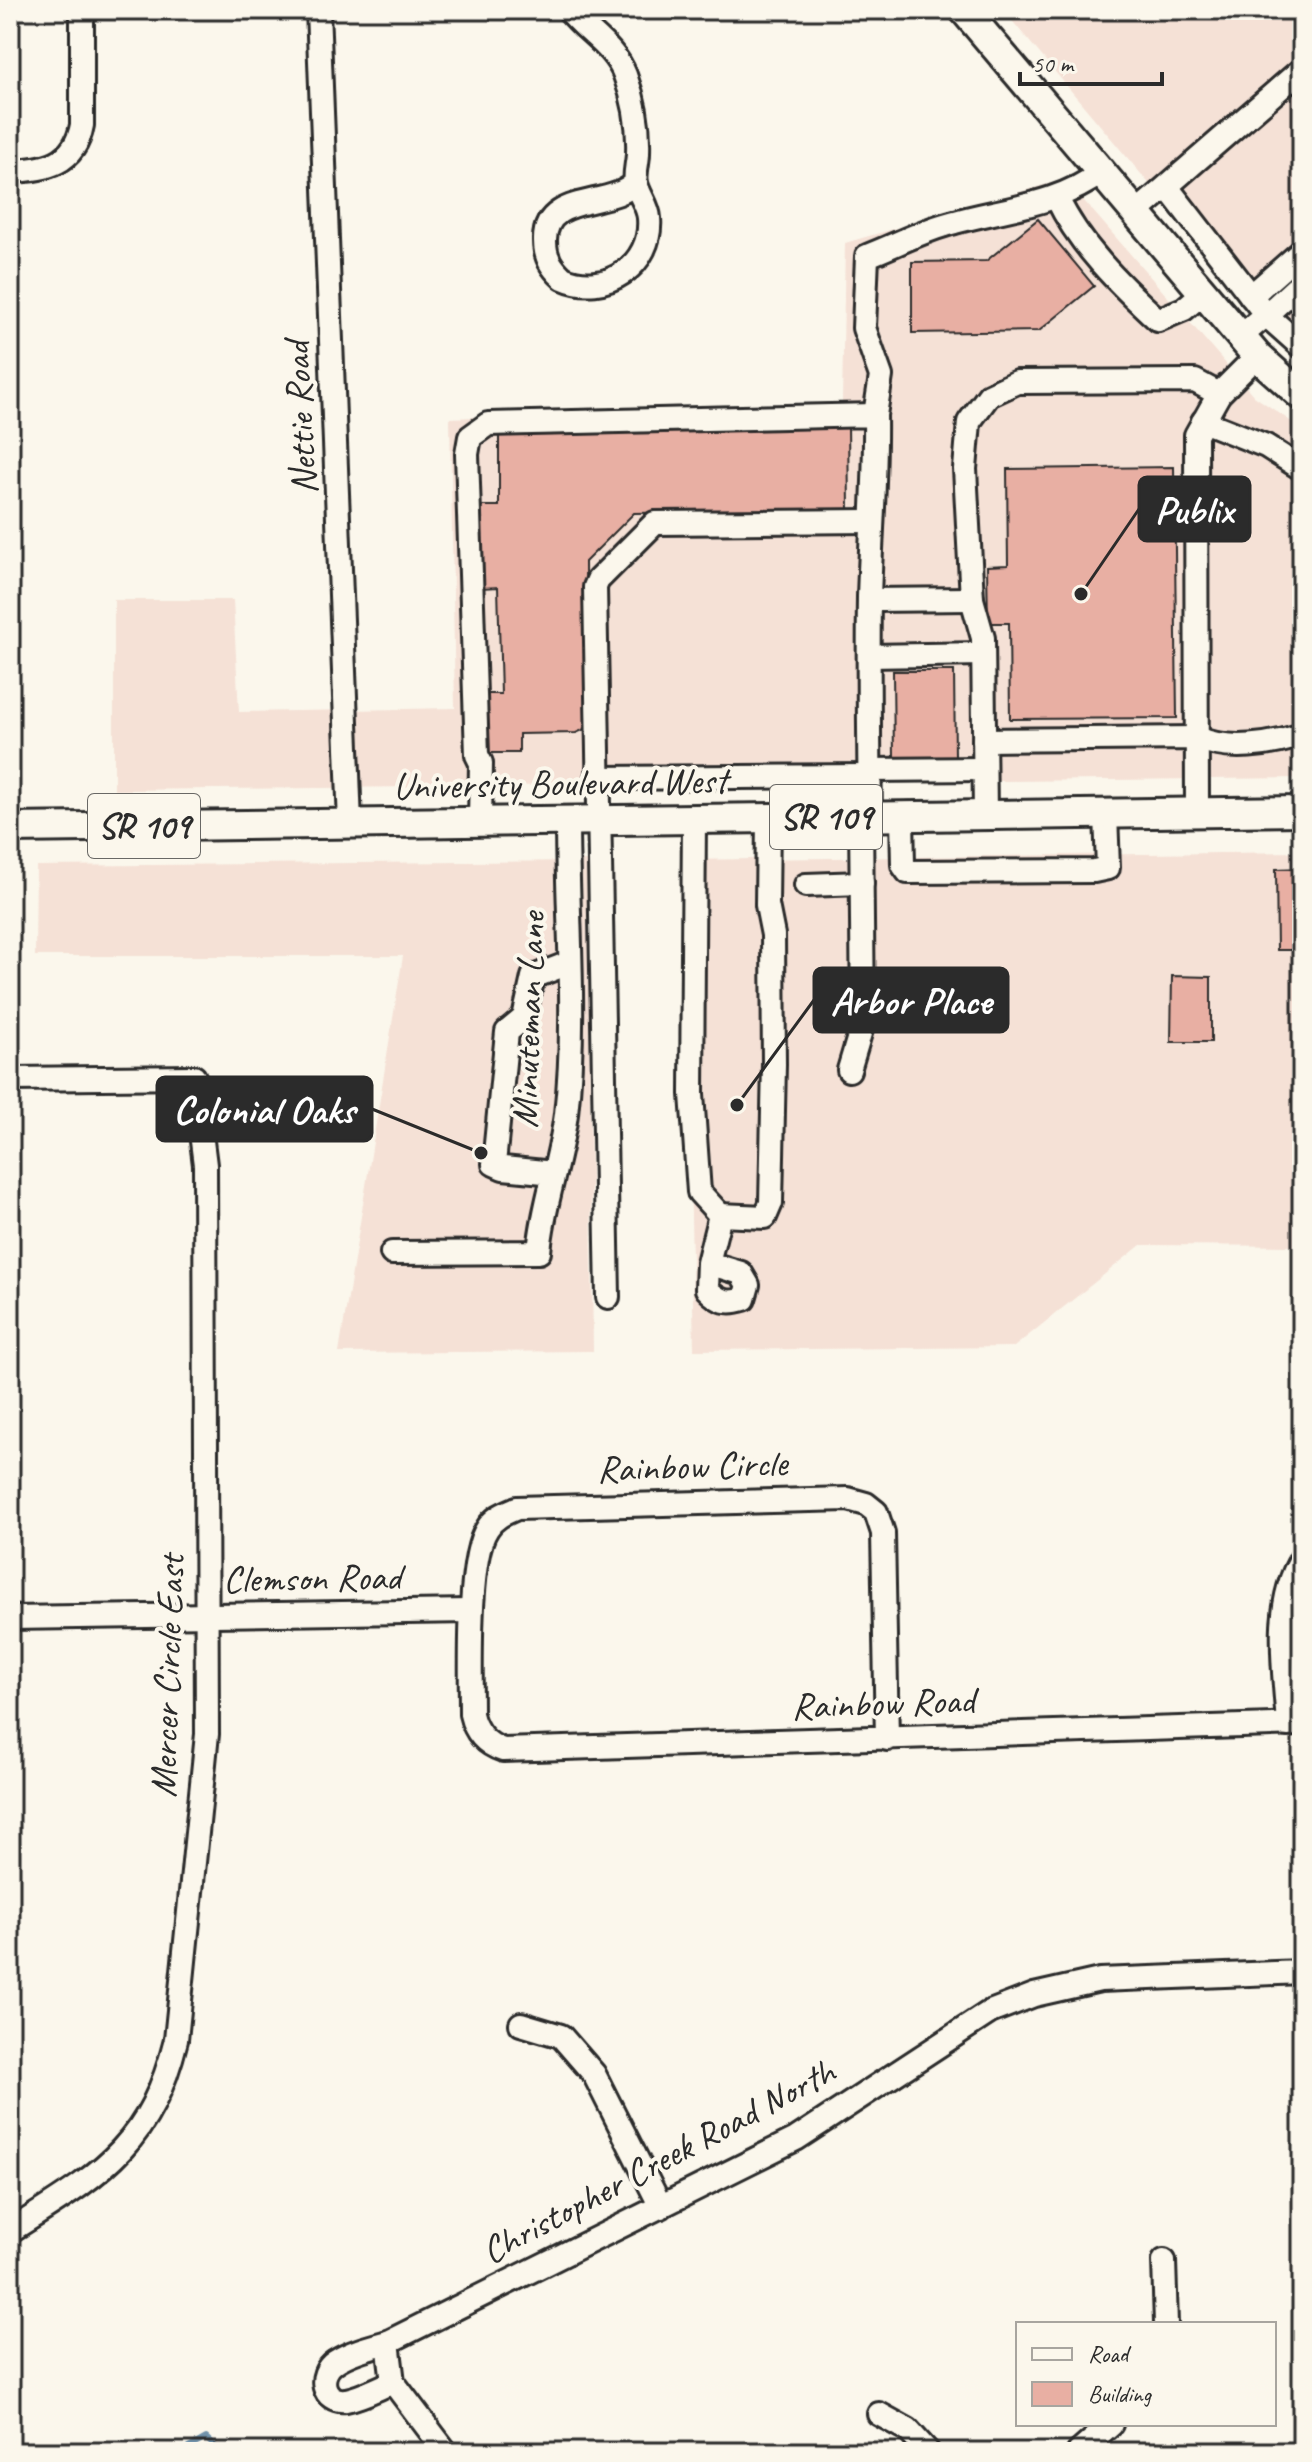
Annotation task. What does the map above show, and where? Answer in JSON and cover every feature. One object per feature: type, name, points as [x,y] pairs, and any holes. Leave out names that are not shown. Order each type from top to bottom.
[{"type":"main road","points":[[964,10],[1248,346],[1301,393]]},
{"type":"main road","name":"University Boulevard West","points":[[10,828],[1302,811]]},
{"type":"street","points":[[10,171],[58,164],[79,142],[82,125],[82,10]]},
{"type":"street","name":"Nettie Road","points":[[318,10],[350,824]]},
{"type":"street","points":[[569,10],[602,41],[624,72],[637,126],[636,182],[649,216],[646,250],[633,267],[613,279],[589,285],[563,278],[546,255],[545,229],[550,219],[569,205],[628,191],[636,182]]},
{"type":"street","points":[[1136,213],[1302,69]]},
{"type":"street","points":[[849,1070],[863,1023],[862,883],[869,773],[869,600],[872,521],[876,505],[875,415],[881,376],[864,328],[867,256],[951,222],[1057,198],[1082,187],[1102,172]]},
{"type":"street","points":[[1167,187],[1266,315],[1302,347]]},
{"type":"street","points":[[1057,198],[1067,220],[1128,292],[1158,320],[1184,309],[1203,293]]},
{"type":"street","points":[[1251,296],[1302,251]]},
{"type":"street","points":[[1197,813],[1196,435],[1266,315],[1302,282]]},
{"type":"street","points":[[985,815],[983,654],[972,599],[965,469],[969,422],[989,395],[1017,382],[1195,381],[1219,394]]},
{"type":"street","points":[[480,822],[481,763],[477,755],[467,454],[470,437],[488,424],[875,415]]},
{"type":"street","points":[[1203,421],[1266,446],[1302,469]]},
{"type":"street","points":[[608,1297],[595,587],[598,580],[655,523],[872,521]]},
{"type":"street","points":[[869,600],[972,599]]},
{"type":"street","points":[[869,656],[983,654]]},
{"type":"street","points":[[984,740],[1198,738],[1213,745],[1280,742],[1302,735]]},
{"type":"street","points":[[597,778],[984,769]]},
{"type":"street","points":[[902,816],[903,865],[908,872],[1094,871],[1108,868],[1106,814]]},
{"type":"street","points":[[694,819],[692,1094],[699,1192],[720,1215],[765,1217],[771,1203],[774,1064],[773,935],[767,905],[768,818]]},
{"type":"street","name":"Minuteman Lane","points":[[392,1253],[539,1252],[542,1218],[566,1114],[569,963],[567,821]]},
{"type":"street","points":[[806,885],[862,883]]},
{"type":"street","points":[[554,1173],[503,1168],[494,1164],[507,1032],[524,1018],[533,977],[569,963]]},
{"type":"street","name":"Mercer Circle East","points":[[10,1079],[194,1077],[205,1165],[208,1617],[207,1734],[176,2040],[169,2068],[145,2122],[119,2156],[10,2231]]},
{"type":"street","points":[[708,1263],[720,1215]]},
{"type":"street","name":"Rainbow Circle","points":[[475,1729],[471,1714],[471,1611],[486,1530],[499,1516],[517,1508],[848,1499],[866,1504],[882,1523],[887,1739]]},
{"type":"street","points":[[1295,1724],[1283,1623],[1288,1590],[1302,1558]]},
{"type":"street","name":"Clemson Road","points":[[10,1618],[471,1611]]},
{"type":"street","name":"Rainbow Road","points":[[475,1729],[492,1746],[503,1750],[1295,1724]]},
{"type":"street","name":"Christopher Creek Road North","points":[[393,2382],[348,2400],[337,2400],[328,2394],[323,2384],[324,2373],[333,2363],[388,2342],[418,2324],[796,2139],[990,2012],[1034,1995],[1100,1980],[1302,1972]]},
{"type":"street","points":[[521,2024],[561,2036],[594,2074],[661,2207]]},
{"type":"street","points":[[1164,2261],[1166,2322]]},
{"type":"street","points":[[388,2342],[393,2382],[446,2452]]},
{"type":"street","points":[[879,2414],[908,2430],[928,2452]]},
{"type":"street","points":[[1079,2452],[1109,2426]]},
{"type":"shaded area","points":[[1003,10],[1302,10],[1302,354],[1280,339]]},
{"type":"shaded area","points":[[1065,179],[1254,396],[1302,429],[1302,778],[114,790],[114,600],[233,600],[239,712],[455,708],[450,418],[842,402],[845,243]]},
{"type":"shaded area","points":[[1302,852],[1302,1246],[1141,1245],[1014,1347],[694,1350],[683,860]]},
{"type":"shaded area","points":[[587,861],[593,1351],[339,1353],[403,956],[35,956],[36,866]]},
{"type":"building","points":[[1038,219],[1094,286],[1039,331],[912,333],[912,262],[986,261]]},
{"type":"building","points":[[848,424],[849,510],[634,513],[585,562],[586,722],[583,730],[576,733],[519,734],[519,753],[484,753],[483,694],[501,694],[498,587],[481,588],[481,506],[499,506],[499,431]]},
{"type":"building","points":[[1174,467],[1177,718],[1010,719],[1009,623],[988,623],[987,566],[1008,565],[1007,469]]},
{"type":"building","points":[[893,671],[954,671],[955,758],[894,758]]},
{"type":"building","points":[[1302,868],[1302,950],[1277,950],[1276,869]]},
{"type":"building","points":[[1172,976],[1211,977],[1211,1042],[1171,1042]]},
{"type":"waterway","points":[[181,2452],[206,2438],[221,2452]]},
{"type":"place","name":"Publix","points":[[1081,594]]},
{"type":"place","name":"Arbor Place","points":[[737,1105]]},
{"type":"place","name":"Colonial Oaks","points":[[481,1153]]}]
